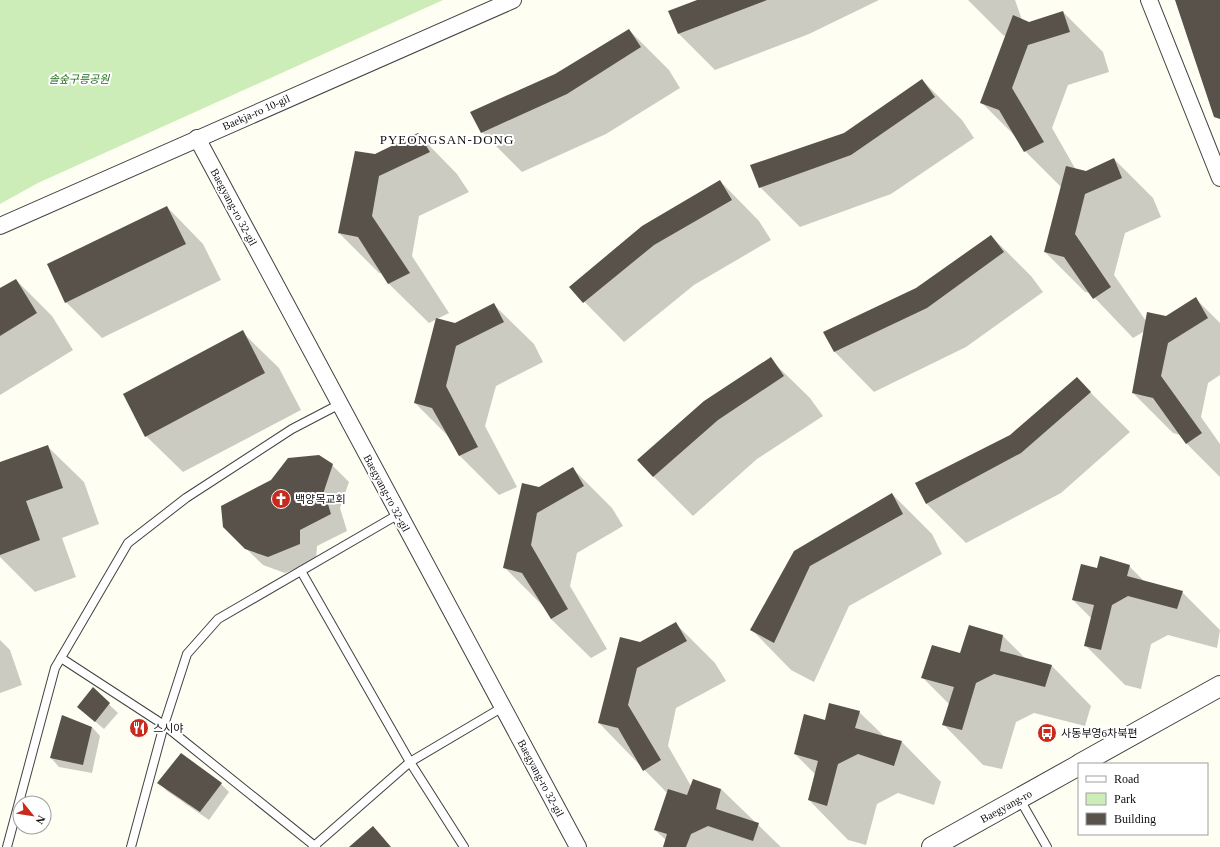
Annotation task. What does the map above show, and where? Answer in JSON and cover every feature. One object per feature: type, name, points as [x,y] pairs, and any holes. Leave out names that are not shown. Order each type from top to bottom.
[{"type":"street","name":"Baekja-ro 10-gil","points":[[0,226],[513,0]]},
{"type":"street","points":[[1149,0],[1215,151],[1220,178]]},
{"type":"street","name":"Baegyang-ro 32-gil","points":[[197,138],[578,847]]},
{"type":"street","name":"Baegyang-ro","points":[[1082,763],[1220,686]]},
{"type":"street","name":"Baegyang-ro","points":[[932,847],[1078,765]]},
{"type":"lane","points":[[7,847],[55,668],[128,543],[186,498],[292,429],[340,404]]},
{"type":"lane","points":[[131,847],[164,725],[187,654],[218,619],[399,514]]},
{"type":"lane","points":[[301,570],[410,762],[464,847]]},
{"type":"lane","points":[[61,658],[164,725],[315,847],[410,762],[503,707]]},
{"type":"lane","points":[[1019,798],[1048,847]]},
{"type":"green space","name":"솔숲구릉공원","points":[[0,0],[443,0],[38,183],[0,204]]},
{"type":"building","points":[[697,0],[767,0],[678,34],[668,11]]},
{"type":"building","points":[[1175,0],[1220,0],[1220,119],[1214,117]]},
{"type":"building","points":[[1063,11],[1070,32],[1028,45],[1012,88],[1044,142],[1024,152],[999,110],[980,103],[1013,15],[1029,22]]},
{"type":"building","points":[[629,29],[641,47],[567,94],[481,133],[470,112],[555,74]]},
{"type":"building","points":[[922,79],[935,97],[851,155],[759,188],[750,165],[844,133]]},
{"type":"building","points":[[418,133],[430,152],[379,176],[372,216],[410,273],[388,284],[358,237],[338,233],[355,151],[375,154]]},
{"type":"building","points":[[1114,158],[1122,178],[1085,194],[1075,234],[1111,287],[1093,299],[1064,257],[1044,252],[1066,166],[1086,171]]},
{"type":"building","points":[[720,180],[732,200],[654,245],[583,303],[569,287],[642,226]]},
{"type":"building","points":[[167,206],[186,244],[65,303],[47,264]]},
{"type":"building","points":[[991,235],[1004,252],[927,308],[834,352],[823,332],[916,288]]},
{"type":"building","points":[[16,279],[37,313],[0,336],[0,288]]},
{"type":"building","points":[[1196,297],[1208,318],[1168,343],[1161,376],[1202,433],[1186,444],[1153,398],[1132,393],[1147,312],[1166,316]]},
{"type":"building","points":[[494,303],[504,322],[456,346],[446,386],[478,447],[459,456],[432,408],[414,403],[436,318],[455,323]]},
{"type":"building","points":[[243,330],[265,373],[145,437],[123,394]]},
{"type":"building","points":[[771,357],[784,376],[718,420],[653,477],[637,460],[704,401]]},
{"type":"building","points":[[1077,377],[1091,392],[1021,453],[926,504],[915,483],[1010,435]]},
{"type":"building","points":[[48,445],[63,488],[26,501],[40,540],[0,555],[0,462]]},
{"type":"building","name":"백양목교회","points":[[319,455],[333,464],[324,491],[331,514],[300,530],[300,544],[268,557],[245,549],[223,527],[221,506],[271,480],[288,458]]},
{"type":"building","points":[[573,467],[584,486],[537,513],[531,545],[568,609],[551,619],[522,573],[503,568],[522,483],[539,487]]},
{"type":"building","points":[[892,493],[903,514],[810,566],[774,643],[750,630],[794,551]]},
{"type":"building","points":[[1100,556],[1130,565],[1127,576],[1183,591],[1177,609],[1128,596],[1112,605],[1101,650],[1084,646],[1094,605],[1072,600],[1081,564],[1097,568]]},
{"type":"building","points":[[676,622],[687,641],[637,668],[628,705],[661,760],[643,771],[618,728],[598,723],[620,637],[640,642]]},
{"type":"building","points":[[969,625],[1003,635],[1000,651],[1052,665],[1045,687],[994,674],[976,683],[962,730],[942,725],[954,687],[921,678],[932,645],[960,653]]},
{"type":"building","points":[[93,687],[110,703],[95,722],[77,707]]},
{"type":"building","points":[[829,703],[860,711],[855,728],[902,741],[894,766],[858,754],[838,764],[827,806],[808,800],[818,761],[794,754],[804,714],[825,720]]},
{"type":"building","points":[[62,715],[92,727],[83,765],[50,758]]},
{"type":"building","points":[[181,753],[222,783],[200,812],[157,783]]},
{"type":"building","points":[[693,779],[721,789],[716,809],[759,823],[753,841],[708,826],[691,834],[686,847],[663,847],[667,834],[654,830],[668,789],[687,795]]},
{"type":"building","points":[[373,826],[391,847],[349,847]]},
{"type":"place","name":"백양목교회","points":[[281,499]]},
{"type":"place","name":"스시야","points":[[139,728]]},
{"type":"place","name":"사동부영6차북편","points":[[1047,733]]},
{"type":"district","name":"PYEONGSAN-DONG","points":[[447,139]]}]
